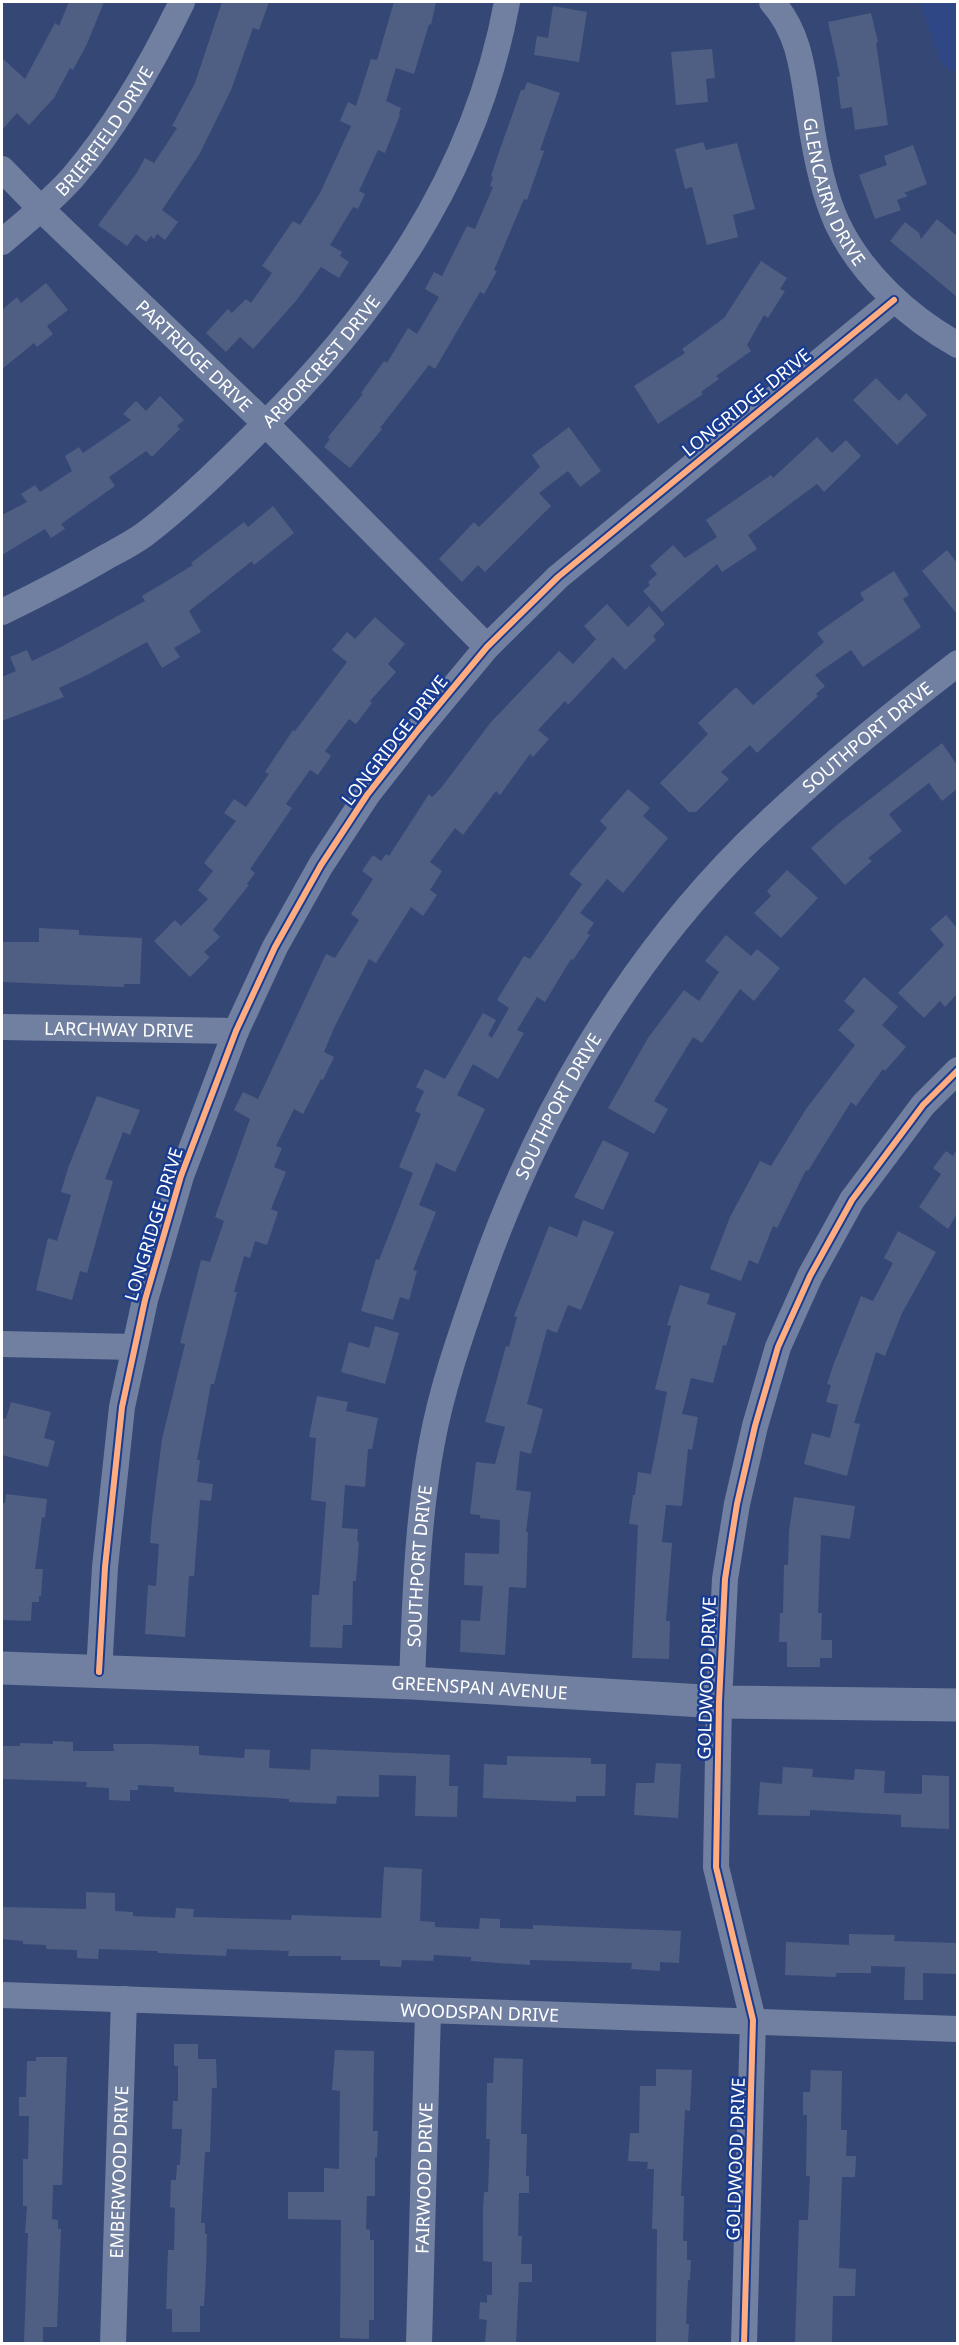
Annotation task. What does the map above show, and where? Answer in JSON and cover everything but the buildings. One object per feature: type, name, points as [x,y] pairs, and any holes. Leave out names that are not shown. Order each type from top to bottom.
[{"type":"street","name":"BRIERFIELD DRIVE","points":[[2,242],[72,178],[121,113],[166,35],[182,2]]},
{"type":"street","name":"ARBORCREST DRIVE","points":[[2,612],[61,584],[144,535],[209,480],[321,366],[369,307],[431,214],[456,164],[477,113],[507,2]]},
{"type":"street","name":"GLENCAIRN DRIVE","points":[[772,2],[791,29],[800,50],[816,155],[837,223],[870,272],[894,300],[924,324],[957,345]]},
{"type":"street","name":"PARTRIDGE DRIVE","points":[[2,169],[40,209],[266,424],[487,647]]},
{"type":"street","name":"LONGRIDGE DRIVE","points":[[99,1672],[106,1556],[122,1407],[145,1300],[182,1176],[236,1031],[275,947],[321,865],[342,831],[418,730],[487,647],[558,577],[894,300]]},
{"type":"street","name":"SOUTHPORT DRIVE","points":[[412,1683],[418,1545],[424,1488],[442,1394],[497,1234],[526,1164],[575,1067],[620,996],[683,914],[744,846],[812,781],[957,665]]},
{"type":"street","name":"LARCHWAY DRIVE","points":[[2,1027],[236,1031]]},
{"type":"street","name":"GOLDWOOD DRIVE","points":[[744,2343],[753,2020],[716,1867],[719,1702],[725,1579],[735,1515],[755,1426],[778,1347],[810,1276],[852,1200],[923,1105],[957,1070]]},
{"type":"street","points":[[2,1344],[134,1347]]},
{"type":"street","name":"GREENSPAN AVENUE","points":[[2,1668],[412,1683],[719,1702],[957,1705]]},
{"type":"street","name":"WOODSPAN DRIVE","points":[[2,1995],[957,2029]]},
{"type":"street","name":"EMBERWOOD DRIVE","points":[[113,2343],[124,1998]]},
{"type":"street","name":"FAIRWOOD DRIVE","points":[[420,2343],[428,2011]]},
{"type":"waterway","points":[[940,2],[958,52]]},
{"type":"cycle path","points":[[99,1672],[105,1567],[122,1407],[145,1300],[181,1176],[236,1031],[275,947],[321,865],[367,795],[487,647],[558,577],[894,300]]},
{"type":"cycle path","points":[[744,2344],[753,2020],[716,1867],[719,1702],[725,1579],[737,1504],[755,1426],[778,1347],[810,1276],[852,1200],[923,1105],[958,1070]]}]
